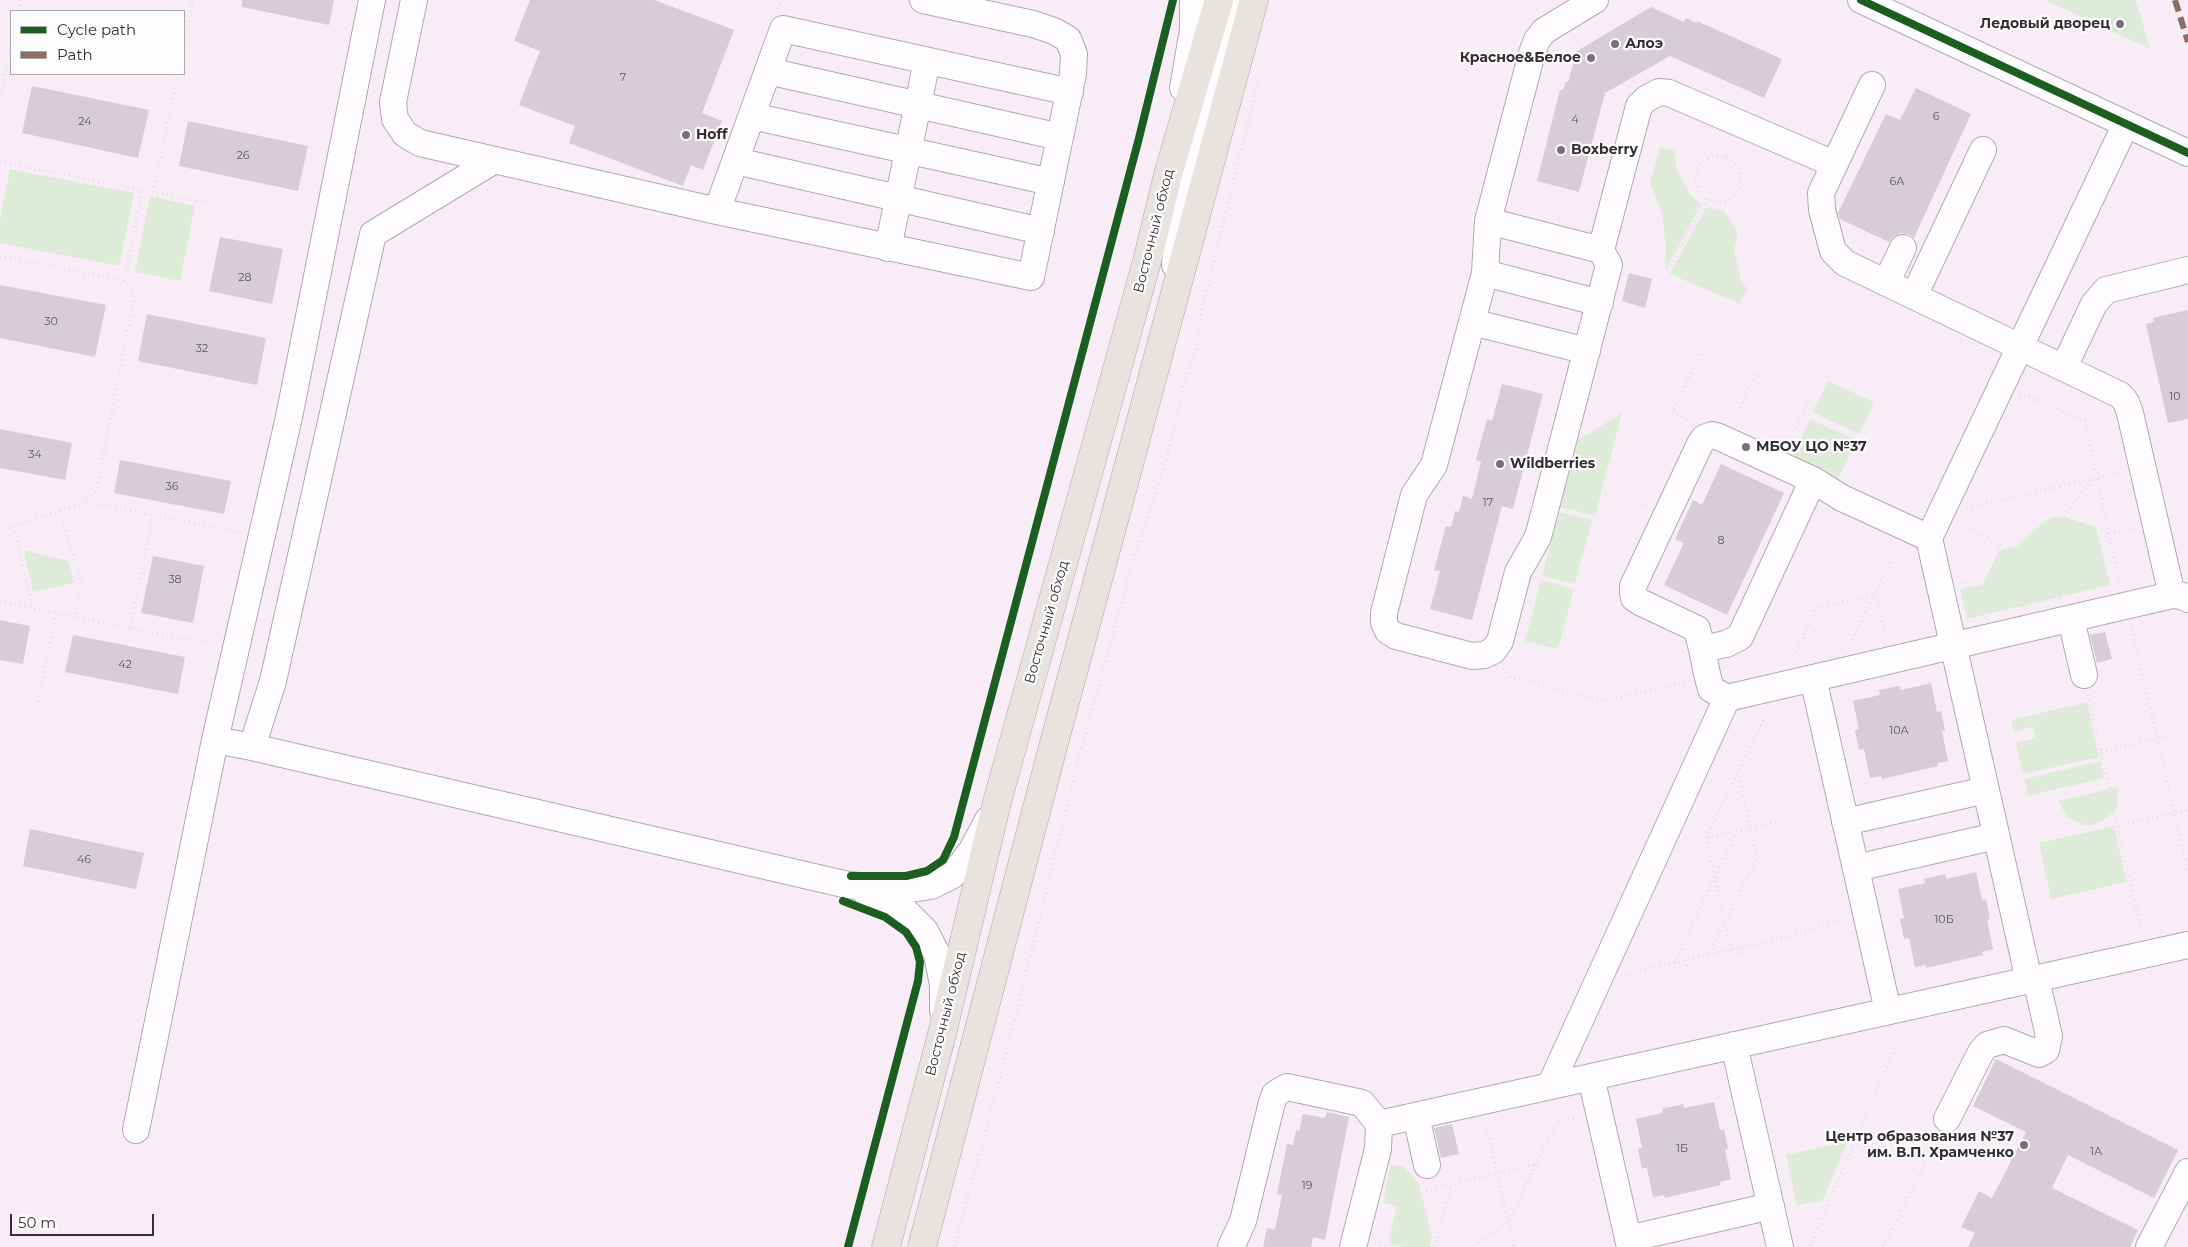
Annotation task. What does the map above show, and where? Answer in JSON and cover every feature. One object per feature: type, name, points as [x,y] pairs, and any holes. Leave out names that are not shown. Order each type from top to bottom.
[{"type":"main road","name":"Восточный обход","points":[[886,1247],[943,1030],[998,802],[1148,261],[1169,171],[1219,0]]},
{"type":"main road","points":[[922,1247],[1172,300],[1254,0]]},
{"type":"street","points":[[136,1130],[215,740],[289,417],[372,0]]},
{"type":"street","points":[[414,0],[393,102],[395,119],[405,134],[420,143],[717,212],[1031,277],[1074,74],[1074,54],[1068,38],[1034,24],[923,0]]},
{"type":"street","points":[[1169,171],[1193,30],[1193,0]]},
{"type":"street","points":[[1172,300],[1180,208],[1215,80],[1233,0]]},
{"type":"street","points":[[1488,221],[1600,250],[1610,265],[1538,537],[1518,572],[1500,641],[1493,651],[1484,656],[1472,656],[1396,636],[1388,631],[1384,623],[1384,613],[1414,495],[1434,465],[1485,273],[1488,221],[1537,40],[1555,23],[1595,0]]},
{"type":"street","points":[[1861,0],[2188,153]]},
{"type":"street","points":[[717,212],[783,29],[1070,92]]},
{"type":"street","points":[[888,248],[927,61]]},
{"type":"street","points":[[768,71],[1060,137]]},
{"type":"street","points":[[1872,85],[1821,193],[1820,201],[1833,251],[1845,264],[2111,390],[2126,402],[2142,468],[2180,597],[2066,610],[1953,646],[1727,698],[1711,689],[1697,629],[1634,598],[1633,586],[1714,439],[1779,464],[1813,480],[1842,498],[1928,538]]},
{"type":"street","points":[[1600,250],[1639,106],[1646,99],[1659,92],[1669,93],[1834,164]]},
{"type":"street","points":[[752,116],[1051,182]]},
{"type":"street","points":[[1948,1119],[1981,1052],[1987,1045],[2004,1040],[2039,1054],[2046,1050],[2049,1036],[1996,836],[1928,538],[1946,513],[2020,346],[2126,124]]},
{"type":"street","points":[[1914,296],[1984,150]]},
{"type":"street","points":[[252,747],[273,681],[373,234],[493,161]]},
{"type":"street","points":[[736,161],[1041,231]]},
{"type":"street","points":[[1886,283],[1903,248]]},
{"type":"street","points":[[2064,367],[2094,304],[2106,290],[2188,270]]},
{"type":"street","points":[[1485,273],[1600,302]]},
{"type":"street","points":[[1472,322],[1587,351]]},
{"type":"street","points":[[1702,649],[1726,644],[1740,637],[1813,480]]},
{"type":"street","points":[[2066,610],[2084,675]]},
{"type":"street","points":[[1813,678],[1888,1011]]},
{"type":"street","points":[[1550,1086],[1727,698]]},
{"type":"street","points":[[215,740],[848,885],[904,890],[931,886],[953,875],[972,850],[998,802]]},
{"type":"street","points":[[1845,822],[1986,790]]},
{"type":"street","points":[[1856,868],[1996,836]]},
{"type":"street","points":[[848,885],[905,911],[925,931],[937,954],[943,985],[943,1030]]},
{"type":"street","points":[[1379,1124],[2188,945]]},
{"type":"street","points":[[1734,1046],[1780,1247]]},
{"type":"street","points":[[1591,1077],[1629,1243],[1771,1206]]},
{"type":"street","points":[[1231,1247],[1243,1221],[1275,1094],[1280,1089],[1295,1087],[1362,1103],[1379,1124],[1378,1149],[1353,1247]]},
{"type":"street","points":[[1416,1116],[1426,1178]]},
{"type":"street","points":[[2149,1247],[2188,1172]]},
{"type":"path","points":[[185,41],[194,0]]},
{"type":"path","points":[[0,100],[10,51]]},
{"type":"path","points":[[954,1247],[998,1091],[1081,750],[1129,577],[1168,453],[1183,386],[1197,349],[1201,313],[1262,65]]},
{"type":"path","points":[[153,192],[178,75]]},
{"type":"path","points":[[1717,156],[1726,157],[1739,169],[1741,178],[1739,187],[1727,200],[1718,202],[1707,198],[1697,188],[1696,170],[1709,158],[1717,156]]},
{"type":"path","points":[[0,162],[209,204]]},
{"type":"path","points":[[124,280],[142,190]]},
{"type":"path","points":[[1668,270],[1707,198]]},
{"type":"path","points":[[0,256],[124,280],[132,288],[133,305],[96,491],[85,502],[0,530]]},
{"type":"path","points":[[1702,348],[1672,413],[1700,426],[1714,439],[1756,372]]},
{"type":"path","points":[[1779,464],[1810,397]]},
{"type":"path","points":[[1946,513],[2142,468]]},
{"type":"path","points":[[2092,479],[2058,523],[2055,532],[2058,547],[2061,552],[2068,554],[2092,546],[2109,534]]},
{"type":"path","points":[[85,502],[262,536]]},
{"type":"path","points":[[60,511],[81,584],[75,617]]},
{"type":"path","points":[[1946,513],[2004,548],[2005,552]]},
{"type":"path","points":[[130,628],[153,515]]},
{"type":"path","points":[[14,526],[32,609]]},
{"type":"path","points":[[1850,644],[1900,541]]},
{"type":"path","points":[[1968,591],[1986,587],[1993,575],[2000,554],[2012,551],[2017,592],[2024,609]]},
{"type":"path","points":[[2066,610],[2058,583],[2068,554]]},
{"type":"path","points":[[1874,595],[1877,598],[1886,636]]},
{"type":"path","points":[[1731,950],[1706,838],[1817,608],[1874,595]]},
{"type":"path","points":[[0,602],[236,649]]},
{"type":"path","points":[[38,702],[56,614]]},
{"type":"path","points":[[1493,651],[1510,676],[1604,701],[1687,682]]},
{"type":"path","points":[[2084,675],[2147,954]]},
{"type":"path","points":[[1760,726],[1774,730]]},
{"type":"path","points":[[2101,752],[2172,735]]},
{"type":"path","points":[[1709,955],[1757,858],[1737,773]]},
{"type":"path","points":[[2118,826],[2188,810]]},
{"type":"path","points":[[1706,838],[1778,822]]},
{"type":"path","points":[[1674,963],[1737,831]]},
{"type":"path","points":[[1620,983],[1624,974],[1804,933],[1822,924],[1866,914]]},
{"type":"path","points":[[1738,948],[1740,957]]},
{"type":"path","points":[[1686,960],[1688,969]]},
{"type":"path","points":[[1810,1247],[1899,1038]]},
{"type":"path","points":[[1481,1101],[1514,1247]]},
{"type":"path","points":[[1474,1247],[1508,1222],[1557,1122],[1599,1112]]},
{"type":"path","points":[[1883,1247],[1948,1119]]},
{"type":"path","points":[[1426,1178],[1451,1185],[1537,1164]]},
{"type":"path","points":[[1434,1247],[1451,1185]]},
{"type":"green space","name":"Ледовый дворец","points":[[2045,0],[2136,0],[2150,49]]},
{"type":"green space","points":[[1660,147],[1674,150],[1677,169],[1690,194],[1701,204],[1665,271],[1666,246],[1662,214],[1650,182]]},
{"type":"green space","points":[[10,169],[134,193],[119,266],[0,243],[0,219]]},
{"type":"green space","points":[[150,196],[195,206],[180,281],[135,272]]},
{"type":"green space","points":[[1706,207],[1724,210],[1738,233],[1734,250],[1741,279],[1747,290],[1740,304],[1670,274]]},
{"type":"green space","points":[[1828,381],[1874,402],[1859,434],[1813,412]]},
{"type":"green space","points":[[1622,413],[1595,516],[1560,507],[1578,440]]},
{"type":"green space","points":[[1810,419],[1856,440],[1837,481],[1791,460]]},
{"type":"green space","points":[[1559,512],[1592,520],[1575,584],[1542,576]]},
{"type":"green space","points":[[2055,517],[2064,517],[2096,527],[2110,585],[1967,619],[1960,589],[1983,584],[1999,550],[2017,546],[2044,522]]},
{"type":"green space","points":[[24,550],[68,561],[74,583],[33,592]]},
{"type":"green space","points":[[1541,580],[1574,589],[1558,649],[1525,641]]},
{"type":"green space","points":[[2087,702],[2099,757],[2023,774],[2016,743],[2036,738],[2033,727],[2014,732],[2011,720]]},
{"type":"green space","points":[[2100,761],[2104,778],[2028,796],[2025,779]]},
{"type":"green space","points":[[2118,787],[2117,804],[2114,811],[2108,817],[2093,825],[2084,825],[2067,817],[2058,801]]},
{"type":"green space","points":[[2114,826],[2127,882],[2051,899],[2039,843]]},
{"type":"green space","points":[[1848,1141],[1823,1200],[1797,1206],[1786,1155]]},
{"type":"green space","points":[[1391,1164],[1404,1167],[1419,1184],[1432,1236],[1430,1247],[1404,1247],[1388,1243],[1397,1206],[1384,1203],[1386,1195],[1384,1194]]},
{"type":"building","points":[[242,0],[334,0],[329,25],[242,7]]},
{"type":"building","points":[[530,0],[654,0],[734,30],[702,113],[722,121],[703,170],[691,165],[683,186],[569,143],[575,126],[519,105],[540,51],[514,41]]},
{"type":"building","points":[[1651,7],[1684,22],[1686,18],[1696,23],[1697,21],[1782,59],[1764,98],[1670,56],[1605,93],[1579,192],[1537,181],[1560,90],[1563,90],[1566,81],[1568,82],[1577,51]]},
{"type":"building","points":[[32,86],[149,110],[138,158],[22,133]]},
{"type":"building","points":[[1916,88],[1971,114],[1914,238],[1909,234],[1901,233],[1894,236],[1889,242],[1840,219],[1838,213],[1886,114],[1900,120]]},
{"type":"building","points":[[188,121],[308,146],[298,191],[179,166]]},
{"type":"building","points":[[220,237],[283,249],[272,304],[209,291]]},
{"type":"building","points":[[1629,273],[1652,279],[1645,308],[1622,301]]},
{"type":"building","points":[[0,285],[106,305],[95,357],[0,338]]},
{"type":"building","points":[[2188,310],[2188,419],[2168,423],[2146,324],[2154,322],[2153,318]]},
{"type":"building","points":[[147,314],[266,338],[257,385],[138,361]]},
{"type":"building","points":[[1502,384],[1543,394],[1513,509],[1502,506],[1472,620],[1430,609],[1440,571],[1434,570],[1446,526],[1451,527],[1455,511],[1459,512],[1463,496],[1472,499],[1481,462],[1476,460],[1487,419],[1492,421]]},
{"type":"building","points":[[0,429],[72,443],[65,480],[0,468]]},
{"type":"building","points":[[120,460],[231,481],[224,514],[114,493]]},
{"type":"building","points":[[1721,464],[1784,493],[1727,615],[1664,585],[1684,543],[1675,539],[1693,500],[1702,505]]},
{"type":"building","points":[[153,556],[204,566],[193,623],[141,613]]},
{"type":"building","points":[[0,620],[30,626],[23,664],[0,660]]},
{"type":"building","points":[[2105,632],[2112,659],[2097,663],[2090,635]]},
{"type":"building","points":[[73,635],[185,657],[178,694],[65,672]]},
{"type":"building","points":[[1931,683],[1937,712],[1941,711],[1945,731],[1942,731],[1948,761],[1937,763],[1938,766],[1882,779],[1881,776],[1870,778],[1864,749],[1859,750],[1855,730],[1859,729],[1853,701],[1880,695],[1879,690],[1900,686],[1901,690]]},
{"type":"building","points":[[30,829],[144,853],[136,889],[23,866]]},
{"type":"building","points":[[1976,872],[1982,900],[1986,899],[1990,919],[1987,920],[1993,949],[1982,952],[1983,955],[1926,968],[1926,965],[1915,967],[1909,938],[1904,939],[1900,919],[1904,918],[1898,889],[1925,883],[1924,879],[1945,874],[1946,879]]},
{"type":"building","points":[[1996,1059],[2178,1150],[2154,1198],[2068,1155],[2052,1188],[2138,1230],[2130,1247],[1968,1247],[1975,1233],[1961,1227],[1979,1191],[1992,1198],[2026,1132],[1973,1106]]},
{"type":"building","points":[[1714,1102],[1720,1130],[1724,1129],[1728,1149],[1725,1150],[1731,1179],[1720,1182],[1721,1185],[1665,1198],[1664,1195],[1653,1197],[1647,1168],[1642,1168],[1638,1149],[1642,1148],[1636,1119],[1663,1113],[1662,1109],[1683,1104],[1684,1108]]},
{"type":"building","points":[[1327,1112],[1349,1117],[1325,1240],[1313,1237],[1311,1247],[1263,1247],[1267,1228],[1275,1230],[1282,1195],[1277,1194],[1287,1144],[1293,1145],[1296,1130],[1299,1131],[1303,1114],[1325,1118]]},
{"type":"building","points":[[1452,1124],[1459,1154],[1441,1158],[1434,1128]]},
{"type":"marked path","points":[[2175,0],[2188,42]]},
{"type":"cycle path","points":[[851,876],[906,876],[927,871],[943,860],[954,837],[1139,138],[1173,0]]},
{"type":"cycle path","points":[[1861,0],[2188,153]]},
{"type":"cycle path","points":[[843,901],[885,917],[906,932],[916,947],[920,962],[918,981],[848,1247]]},
{"type":"place","name":"Ледовый дворец","points":[[2120,24]]},
{"type":"place","name":"Алоэ","points":[[1615,44]]},
{"type":"place","name":"Красное&Белое","points":[[1591,58]]},
{"type":"place","name":"Hoff","points":[[686,135]]},
{"type":"place","name":"Boxberry","points":[[1561,150]]},
{"type":"place","name":"МБОУ ЦО №37","points":[[1746,447]]},
{"type":"place","name":"Wildberries","points":[[1500,464]]},
{"type":"place","name":"Центр образования №37 им. В.П. Храмченко","points":[[2024,1145]]}]
